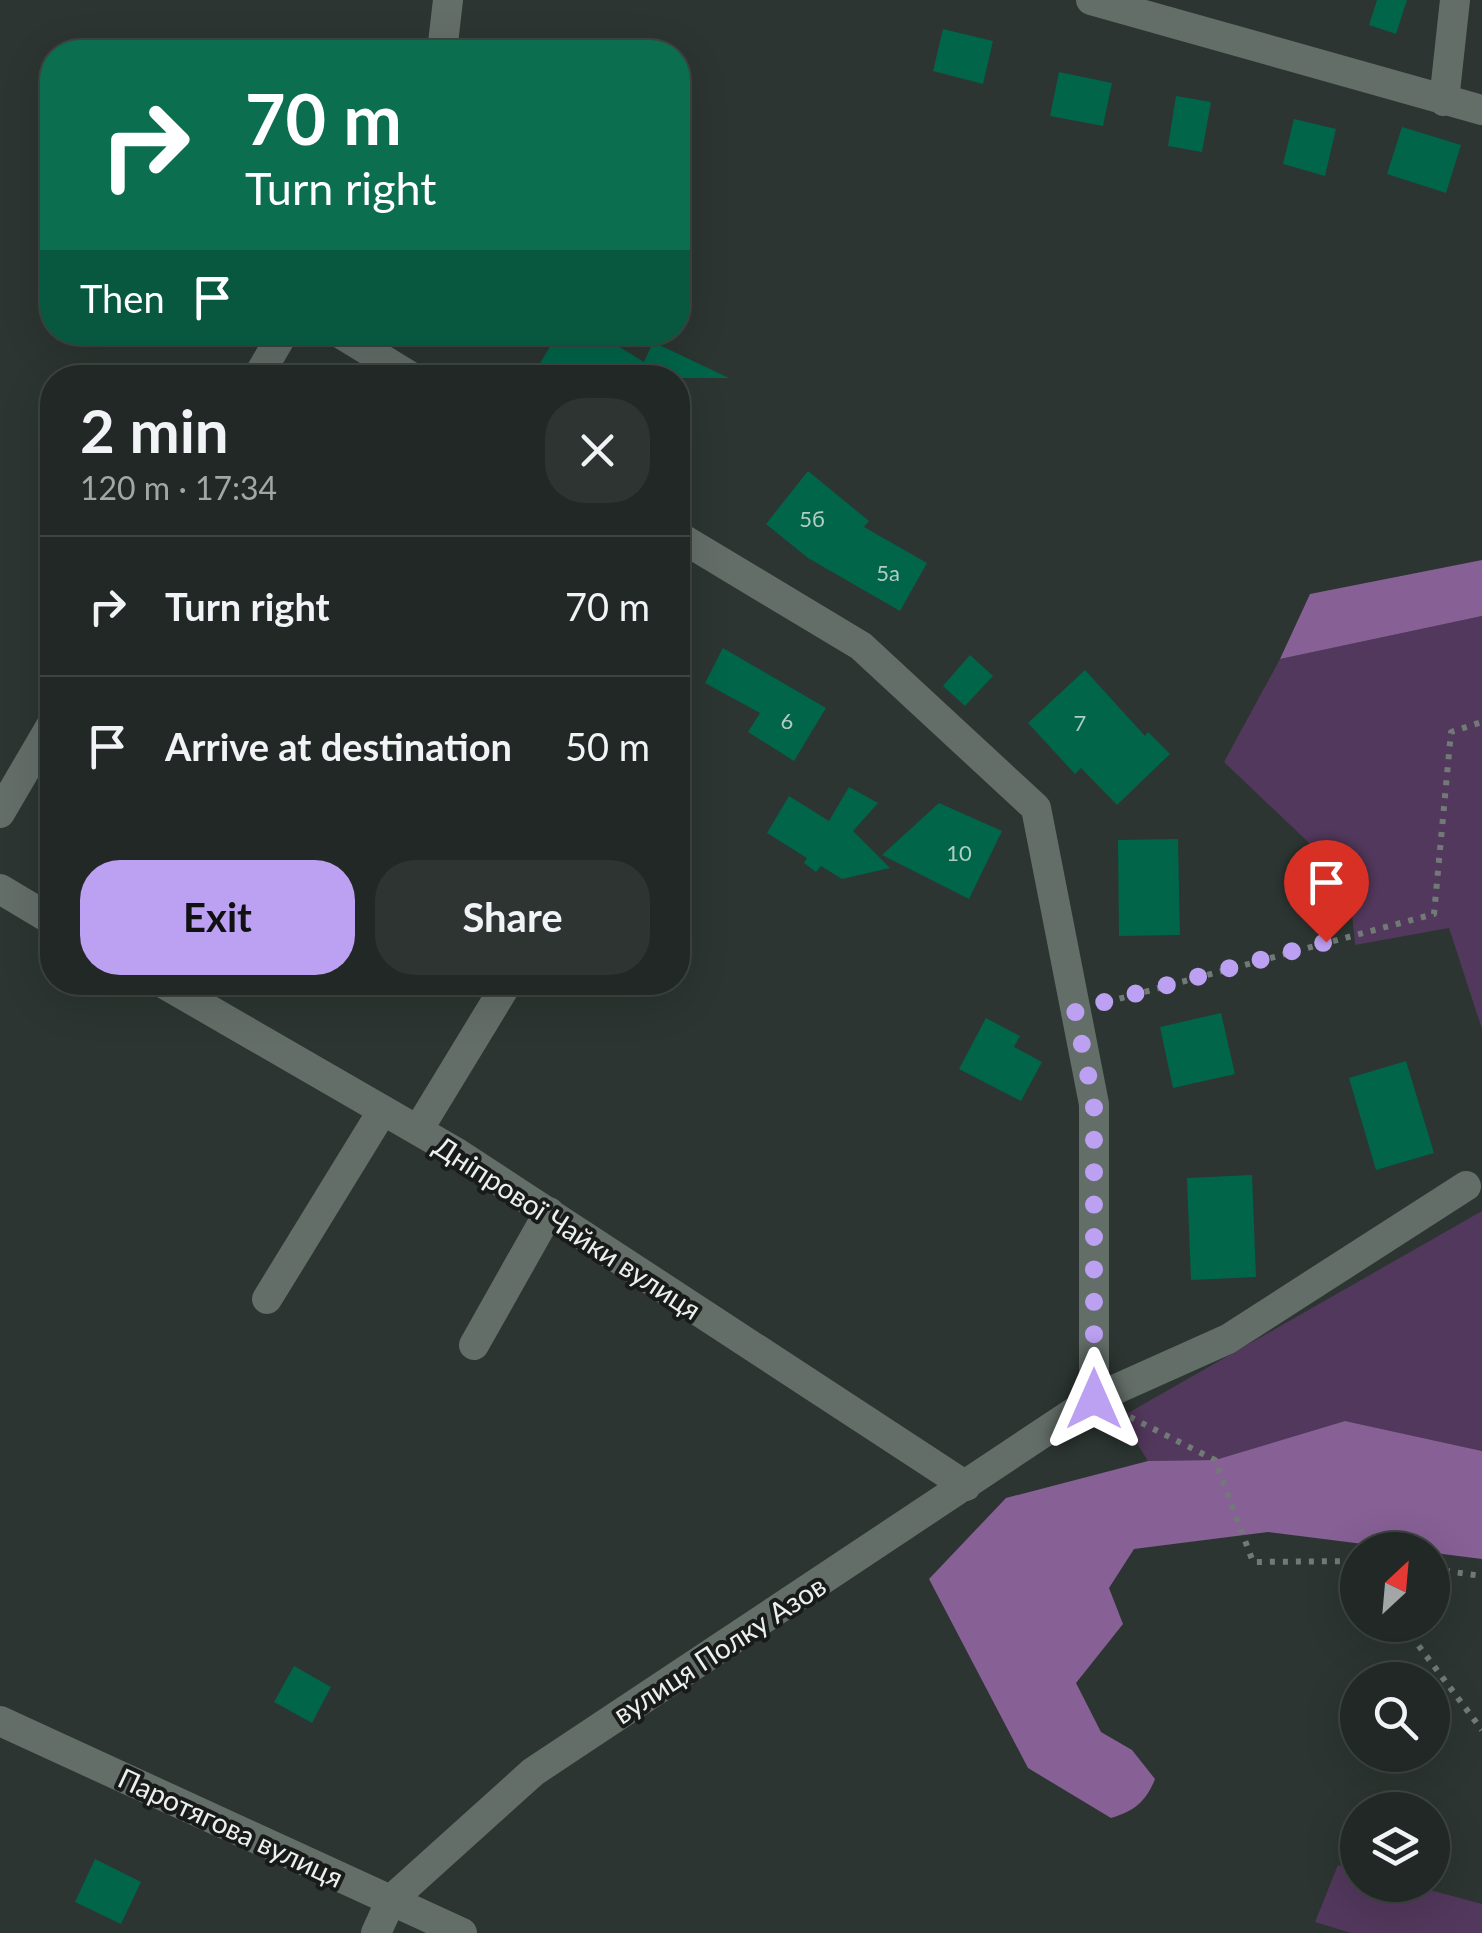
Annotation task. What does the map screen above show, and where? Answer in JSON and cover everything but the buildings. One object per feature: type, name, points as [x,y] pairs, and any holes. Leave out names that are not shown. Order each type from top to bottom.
[{"type":"street","points":[[443,40],[448,0]]},
{"type":"street","points":[[1091,0],[1482,110]]},
{"type":"street","points":[[1444,101],[1455,0]]},
{"type":"street","points":[[359,345],[393,365]]},
{"type":"street","points":[[690,543],[861,646],[1036,808],[1094,1104],[1094,1399]]},
{"type":"street","points":[[0,813],[40,745]]},
{"type":"street","points":[[0,890],[40,913]]},
{"type":"street","name":"Дніпрової Чайки вулиця","points":[[184,995],[418,1130],[549,1212],[966,1486]]},
{"type":"street","points":[[418,1130],[500,995]]},
{"type":"street","points":[[267,1299],[383,1110]]},
{"type":"street","name":"вулиця Полку Азов","points":[[376,1933],[391,1900],[533,1772],[1094,1399],[1228,1338],[1466,1186]]},
{"type":"street","points":[[474,1345],[549,1212]]},
{"type":"street","name":"Паротягова вулиця","points":[[0,1720],[462,1933]]},
{"type":"path","points":[[1075,1010],[1434,914],[1451,732],[1482,722]]},
{"type":"path","points":[[1094,1399],[1215,1460],[1253,1562],[1340,1561]]},
{"type":"path","points":[[1450,1572],[1482,1576]]},
{"type":"path","points":[[1415,1642],[1482,1730]]},
{"type":"shaded area","points":[[1482,560],[1482,616],[1280,659],[1310,594]]},
{"type":"shaded area","points":[[1482,616],[1482,1029],[1449,928],[1355,945],[1349,881],[1224,762],[1280,659]]},
{"type":"shaded area","points":[[1482,1211],[1482,1451],[1345,1421],[1215,1460],[1148,1461],[1121,1417]]},
{"type":"shaded area","points":[[1345,1421],[1482,1451],[1482,1559],[1450,1555],[1450,1532],[1340,1532],[1340,1541],[1268,1532],[1134,1549],[1109,1588],[1123,1624],[1076,1683],[1101,1732],[1132,1750],[1155,1779],[1138,1804],[1111,1818],[1028,1768],[929,1579],[1006,1498],[1148,1461],[1215,1460]]},
{"type":"shaded area","points":[[1338,1865],[1340,1902],[1450,1902],[1450,1895],[1482,1904],[1482,1933],[1351,1933],[1315,1922]]},
{"type":"route","points":[[1094,1399],[1094,1104],[1075,1010],[1326,942]]}]
